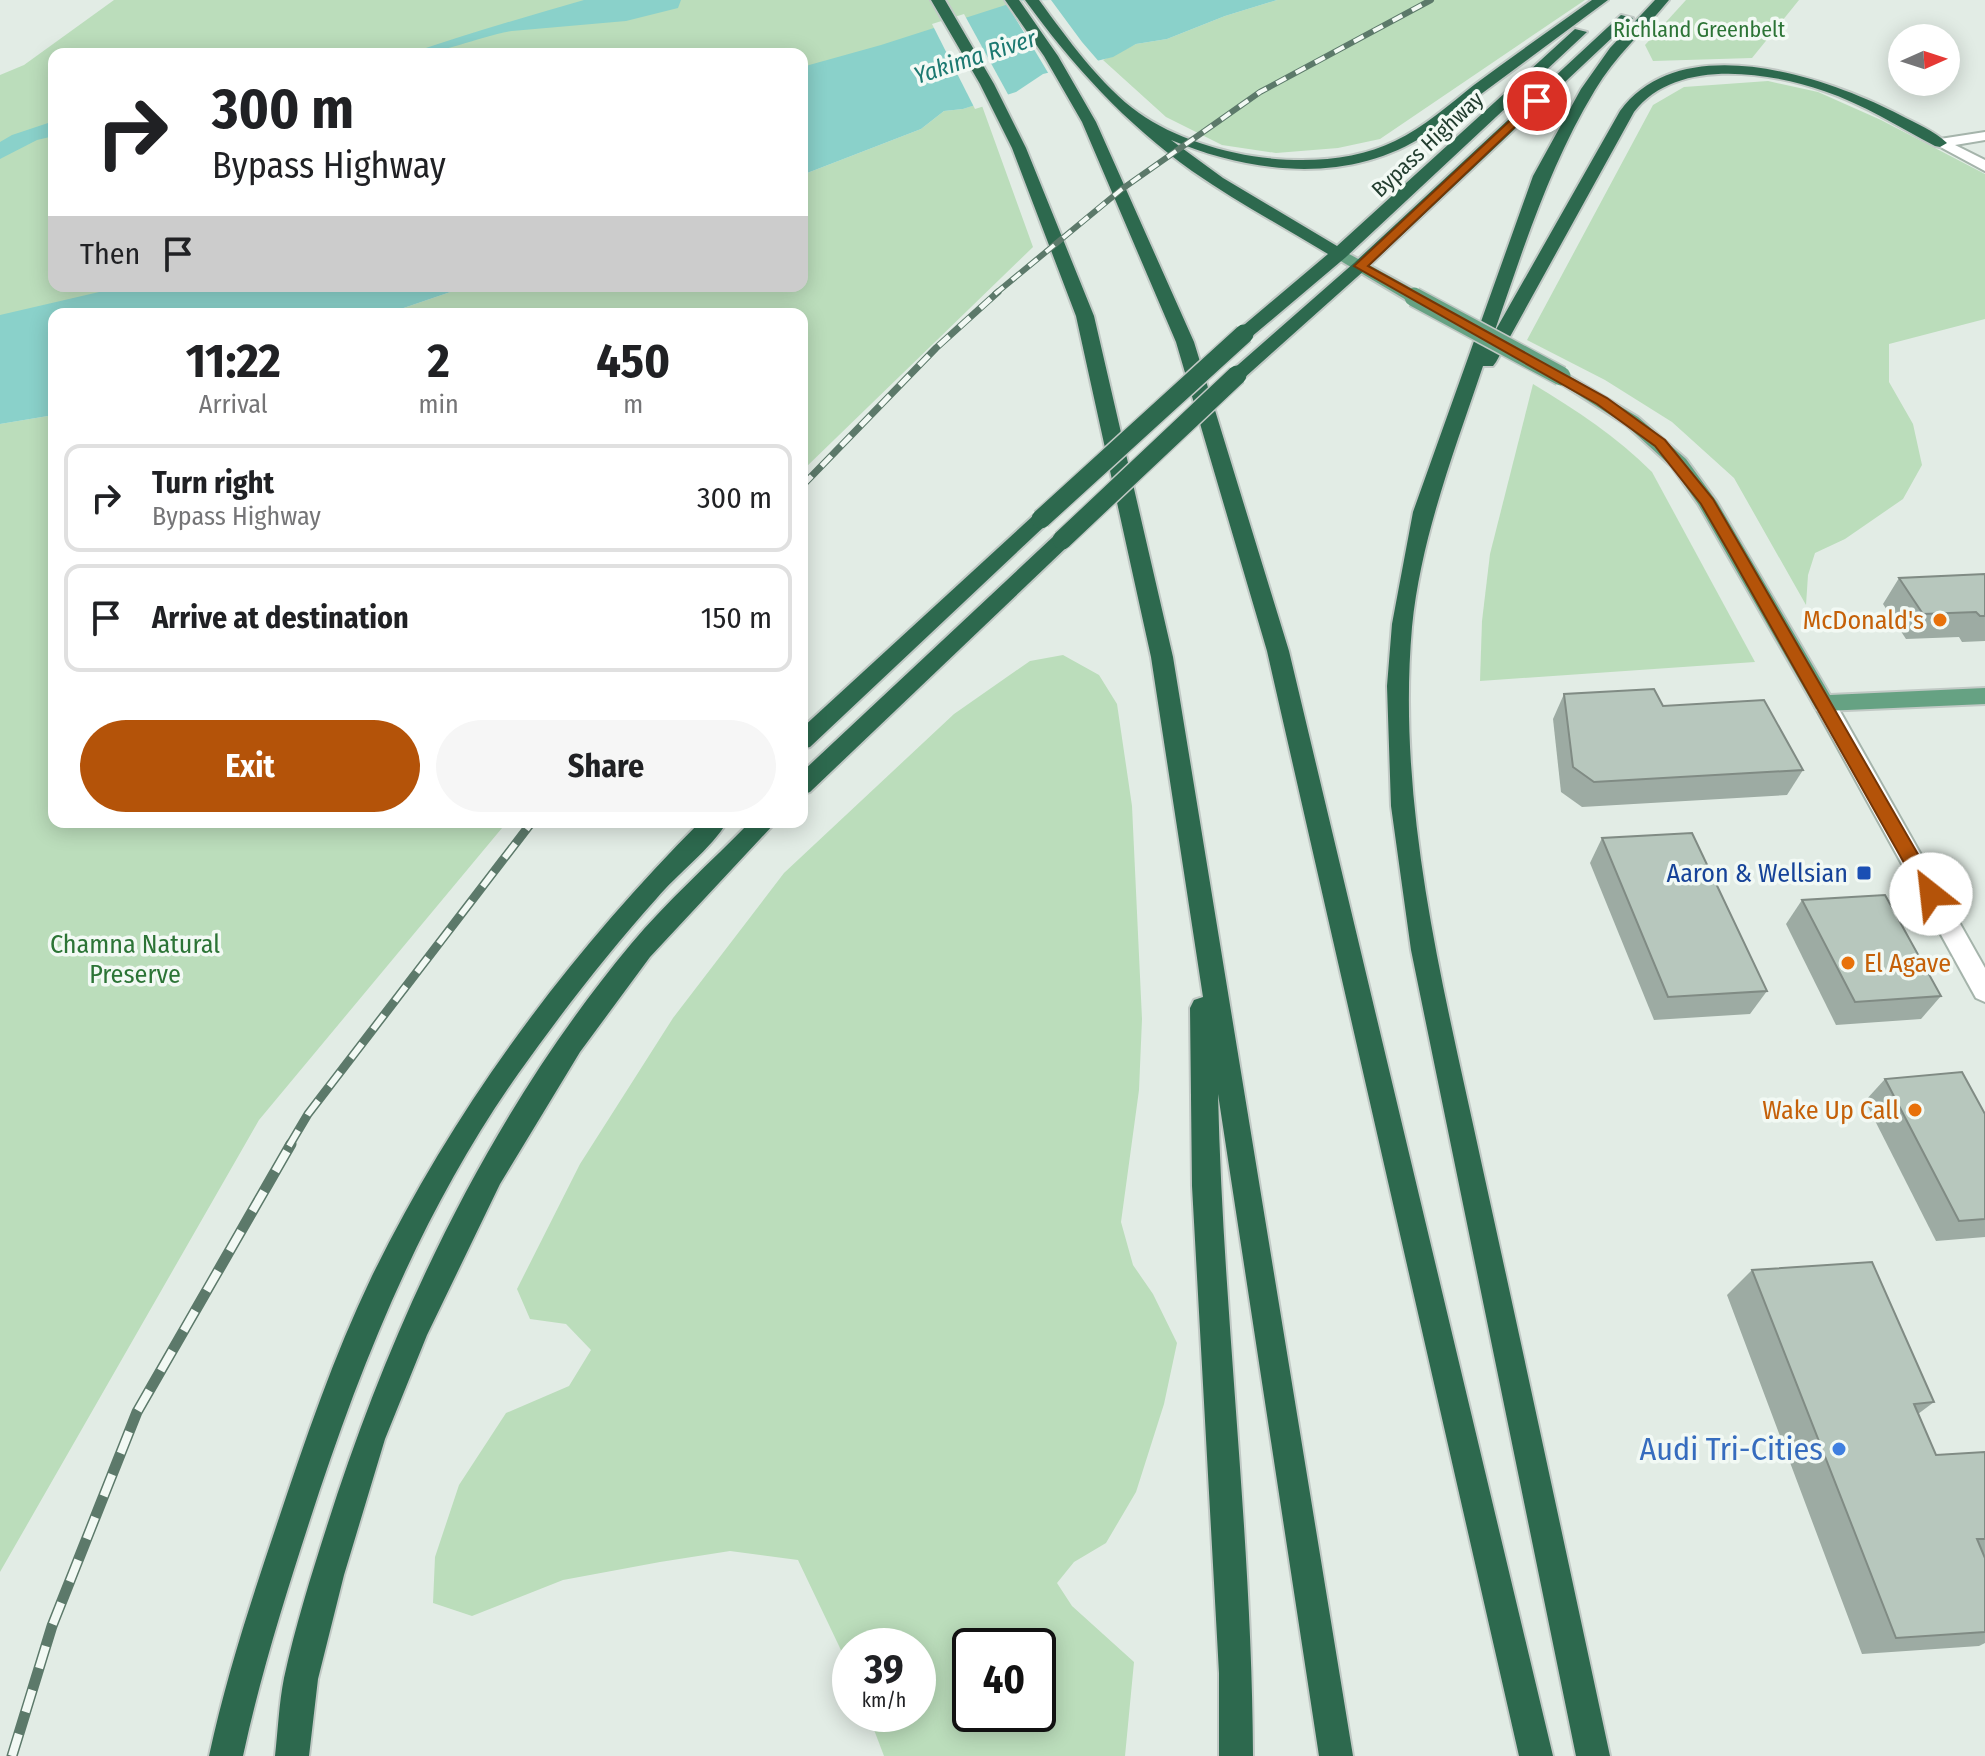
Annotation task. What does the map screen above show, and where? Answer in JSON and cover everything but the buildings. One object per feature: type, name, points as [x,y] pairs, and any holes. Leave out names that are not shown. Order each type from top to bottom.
[{"type":"highway","points":[[938,0],[987,84],[1019,148],[1085,316],[1162,657],[1336,1756]]},
{"type":"highway","points":[[1012,0],[1051,56],[1089,122],[1185,342],[1278,651],[1536,1756]]},
{"type":"highway","points":[[1032,0],[1091,76],[1135,117],[1195,166],[1340,254]]},
{"type":"highway","points":[[1135,117],[1173,138],[1204,150],[1252,161],[1298,164],[1371,155],[1416,134],[1601,0]]},
{"type":"highway","name":"Bypass Highway","points":[[808,735],[1244,334],[1340,254],[1614,0]]},
{"type":"highway","name":"Bypass Highway","points":[[808,780],[1271,344],[1360,266],[1645,0]]},
{"type":"highway","points":[[1593,1756],[1423,950],[1403,806],[1398,686],[1402,624],[1423,512],[1531,204],[1553,152],[1604,66],[1662,0]]},
{"type":"highway","points":[[1452,423],[1627,111],[1643,92],[1660,82],[1702,72],[1740,71],[1793,78],[1853,99],[1940,143]]},
{"type":"highway","points":[[226,1756],[271,1589],[349,1363],[389,1274],[441,1174],[531,1033],[588,956],[642,895],[709,828]]},
{"type":"highway","points":[[292,1756],[301,1679],[328,1575],[370,1439],[415,1328],[490,1175],[571,1044],[641,950],[758,828]]},
{"type":"highway","points":[[1202,921],[1206,1186],[1236,1673],[1236,1756]]},
{"type":"main road","points":[[1340,254],[1561,376],[1632,421],[1660,443],[1707,502],[1824,703],[1985,696]]},
{"type":"street","points":[[1940,143],[1985,136]]},
{"type":"street","points":[[1940,143],[1985,166]]},
{"type":"street","points":[[1824,703],[1985,991]]},
{"type":"green space","points":[[114,0],[1061,0],[808,82],[808,48],[48,48],[48,292],[142,292],[78,308],[48,308],[48,316],[0,332],[0,75],[24,65]]},
{"type":"green space","points":[[1277,0],[1585,0],[1380,139],[1338,148],[1276,153],[1222,145],[1166,117],[1103,60],[1136,44],[1167,39]]},
{"type":"green space","name":"Richland Greenbelt","points":[[1686,0],[1799,0],[1752,58],[1653,61],[1645,45]]},
{"type":"green space","points":[[1768,81],[1818,92],[1881,120],[1985,174],[1985,319],[1889,344],[1889,382],[1913,424],[1922,465],[1903,499],[1845,539],[1815,553],[1808,575],[1806,605],[1734,478],[1672,422],[1605,380],[1527,340],[1653,105],[1684,87]]},
{"type":"green space","points":[[981,103],[1033,247],[808,465],[808,308],[404,308],[450,292],[808,292],[808,173],[921,129],[944,111]]},
{"type":"green space","points":[[1533,384],[1595,424],[1652,472],[1755,662],[1480,681],[1482,621],[1490,554]]},
{"type":"green space","name":"Chamna Natural Preserve","points":[[48,416],[48,828],[502,828],[259,1120],[0,1572],[0,424]]},
{"type":"green space","points":[[1063,655],[1099,675],[1117,704],[1132,806],[1142,1019],[1139,1090],[1121,1222],[1133,1265],[1153,1294],[1177,1343],[1164,1404],[1136,1492],[1106,1543],[1074,1562],[1057,1583],[1072,1606],[1134,1662],[1125,1756],[884,1756],[875,1732],[936,1732],[936,1628],[832,1628],[832,1631],[798,1560],[730,1551],[660,1562],[563,1580],[472,1616],[433,1603],[435,1557],[459,1485],[506,1413],[569,1386],[591,1350],[566,1324],[530,1319],[517,1289],[580,1164],[673,1018],[784,873],[954,714],[1030,661]]},
{"type":"water","points":[[584,0],[681,0],[678,8],[626,21],[512,31],[446,48],[427,48]]},
{"type":"water","name":"Yakima River","points":[[1021,0],[1277,0],[1167,39],[1136,44],[1113,57],[1043,74],[1016,92],[963,109],[944,111],[921,129],[808,173],[808,65]]},
{"type":"water","points":[[48,123],[48,137],[0,159],[0,142]]},
{"type":"water","points":[[99,292],[450,292],[404,308],[48,308],[48,416],[0,424],[0,315]]},
{"type":"pier","points":[[1051,0],[1101,64],[1050,76],[1005,1]]},
{"type":"pier","points":[[964,14],[1010,98],[975,109],[932,24]]},
{"type":"railway","points":[[995,294],[1122,189],[1260,92],[1431,0]]},
{"type":"railway","points":[[808,480],[936,348],[998,292]]},
{"type":"railway","points":[[289,1146],[308,1114],[527,828]]},
{"type":"railway","points":[[12,1756],[52,1626],[137,1412],[291,1144]]},
{"type":"place","name":"McDonald's","points":[[1940,620]]},
{"type":"place","name":"Aaron & Wellsian","points":[[1864,873]]},
{"type":"place","name":"El Agave","points":[[1848,963]]},
{"type":"place","name":"Wake Up Call","points":[[1915,1110]]},
{"type":"place","name":"Audi Tri-Cities","points":[[1839,1449]]},
{"type":"route","points":[[1537,101],[1360,266],[1602,401],[1660,443],[1679,463],[1707,502],[1931,894]]}]
